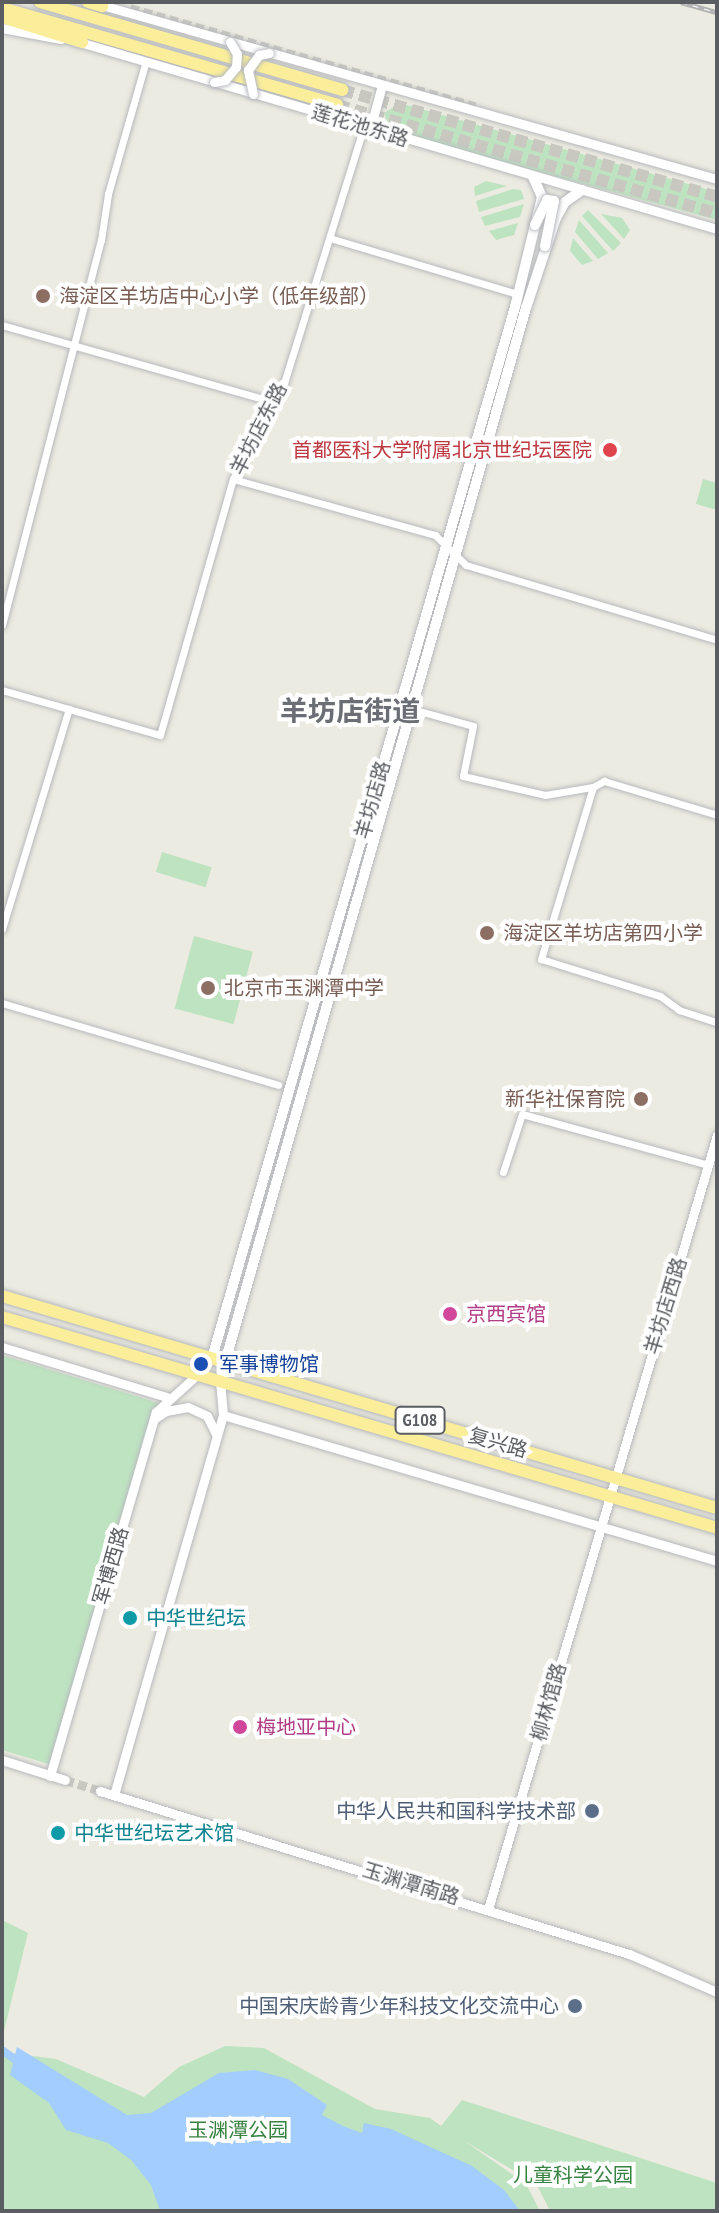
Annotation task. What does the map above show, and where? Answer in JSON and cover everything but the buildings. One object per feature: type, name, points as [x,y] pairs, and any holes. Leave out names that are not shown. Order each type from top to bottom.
[{"type":"highway","name":"莲花池东路","points":[[40,2],[342,90]]},
{"type":"highway","points":[[88,2],[103,3]]},
{"type":"highway","name":"莲花池东路","points":[[2,8],[337,105]]},
{"type":"highway","points":[[2,17],[82,42]]},
{"type":"highway","name":"复兴路","points":[[2,1296],[717,1508]]},
{"type":"highway","name":"复兴路","points":[[2,1317],[717,1528]]},
{"type":"main road","name":"羊坊店路","points":[[218,1360],[517,294],[542,197],[536,180]]},
{"type":"main road","name":"羊坊店路","points":[[199,1373],[218,1360],[412,709],[545,246],[561,209],[578,192]]},
{"type":"main road","points":[[535,225],[547,200],[554,201],[545,246]]},
{"type":"main road","points":[[218,1360],[220,1380]]},
{"type":"street","points":[[103,3],[130,8]]},
{"type":"street","points":[[103,3],[230,42],[717,179]]},
{"type":"street","points":[[140,15],[371,77],[448,104]]},
{"type":"street","name":"莲花池东路","points":[[2,28],[82,42],[536,180],[716,228]]},
{"type":"street","points":[[214,82],[225,80],[236,67],[237,54],[230,42]]},
{"type":"street","points":[[253,94],[248,70],[259,55],[269,53]]},
{"type":"street","points":[[2,625],[101,240],[108,194],[146,61]]},
{"type":"street","points":[[367,128],[382,85]]},
{"type":"street","name":"羊坊店东路","points":[[69,709],[160,735],[233,479],[275,402],[323,249],[333,239],[367,128]]},
{"type":"street","points":[[333,239],[517,294]]},
{"type":"street","points":[[2,325],[275,402]]},
{"type":"street","points":[[233,479],[435,535],[466,565],[717,640]]},
{"type":"street","points":[[2,690],[69,709],[2,929]]},
{"type":"street","points":[[412,709],[473,726],[463,776],[545,795],[593,787],[604,781],[717,815]]},
{"type":"street","points":[[593,787],[541,959],[660,996],[679,1010],[717,1022]]},
{"type":"street","points":[[2,1003],[278,1085]]},
{"type":"street","points":[[503,1172],[522,1114],[708,1165]]},
{"type":"street","name":"羊坊店西路","points":[[610,1495],[717,1135]]},
{"type":"street","points":[[2,1347],[167,1397]]},
{"type":"street","name":"军博西路","points":[[50,1776],[153,1420],[167,1397],[199,1373]]},
{"type":"street","points":[[114,1795],[223,1415],[220,1380]]},
{"type":"street","points":[[153,1420],[166,1411],[188,1407],[207,1416],[217,1436]]},
{"type":"street","points":[[223,1415],[600,1529],[717,1561]]},
{"type":"street","name":"柳林馆路","points":[[488,1909],[610,1495]]},
{"type":"street","points":[[2,1760],[65,1780]]},
{"type":"street","name":"玉渊潭南路","points":[[100,1791],[629,1954],[717,1992]]},
{"type":"green space","points":[[400,103],[717,192],[717,220],[391,132],[384,113]]},
{"type":"green space","points":[[486,181],[507,186],[475,196],[474,187]]},
{"type":"green space","points":[[513,189],[521,190],[524,199],[479,212],[476,201]]},
{"type":"green space","points":[[524,204],[520,217],[485,226],[481,217]]},
{"type":"green space","points":[[588,210],[621,243],[613,251],[582,216]]},
{"type":"green space","points":[[601,214],[622,218],[630,230],[624,239]]},
{"type":"green space","points":[[579,220],[608,253],[598,259],[575,232]]},
{"type":"green space","points":[[518,223],[514,235],[496,240],[489,231]]},
{"type":"green space","points":[[573,238],[593,261],[582,265],[570,251]]},
{"type":"green space","points":[[703,479],[717,483],[717,510],[696,504]]},
{"type":"green space","points":[[162,852],[212,867],[206,887],[156,872]]},
{"type":"green space","points":[[194,936],[253,952],[234,1024],[175,1008]]},
{"type":"green space","points":[[2,1355],[159,1403],[49,1764],[2,1750]]},
{"type":"green space","points":[[2,1920],[28,1933],[4,2031],[2,2030]]},
{"type":"green space","name":"玉渊潭公园","points":[[225,2046],[264,2048],[375,2109],[430,2118],[441,2126],[462,2100],[717,2183],[717,2211],[550,2211],[537,2185],[463,2140],[526,2184],[540,2211],[2,2211],[2,2052],[56,2059],[144,2097],[179,2067]]},
{"type":"water","name":"玉渊潭公园","points":[[17,2047],[127,2115],[151,2113],[219,2073],[255,2070],[288,2079],[327,2105],[322,2115],[343,2126],[362,2133],[364,2123],[391,2129],[472,2166],[504,2190],[520,2211],[160,2211],[151,2185],[131,2160],[108,2143],[66,2130],[49,2103],[10,2075]]},
{"type":"waterway","points":[[2,2050],[23,2065]]},
{"type":"tunnel","points":[[130,8],[475,106]]},
{"type":"tunnel","points":[[342,90],[717,197]]},
{"type":"tunnel","points":[[337,105],[717,213]]},
{"type":"tunnel","points":[[65,1780],[100,1791]]},
{"type":"railway","points":[[681,2],[717,12]]},
{"type":"place","name":"海淀区羊坊店中心小学（低年级部）","points":[[43,296]]},
{"type":"place","name":"首都医科大学附属北京世纪坛医院","points":[[610,450]]},
{"type":"place","name":"海淀区羊坊店第四小学","points":[[487,933]]},
{"type":"place","name":"北京市玉渊潭中学","points":[[208,988]]},
{"type":"place","name":"新华社保育院","points":[[641,1099]]},
{"type":"place","name":"京西宾馆","points":[[450,1314]]},
{"type":"place","name":"军事博物馆","points":[[201,1364]]},
{"type":"place","name":"中华世纪坛","points":[[130,1618]]},
{"type":"place","name":"梅地亚中心","points":[[240,1727]]},
{"type":"place","name":"中华人民共和国科学技术部","points":[[592,1811]]},
{"type":"place","name":"中华世纪坛艺术馆","points":[[58,1833]]},
{"type":"place","name":"中国宋庆龄青少年科技文化交流中心","points":[[575,2006]]},
{"type":"district","name":"羊坊店街道","points":[[350,711]]},
{"type":"park label","name":"儿童科学公园","points":[[573,2175]]}]
